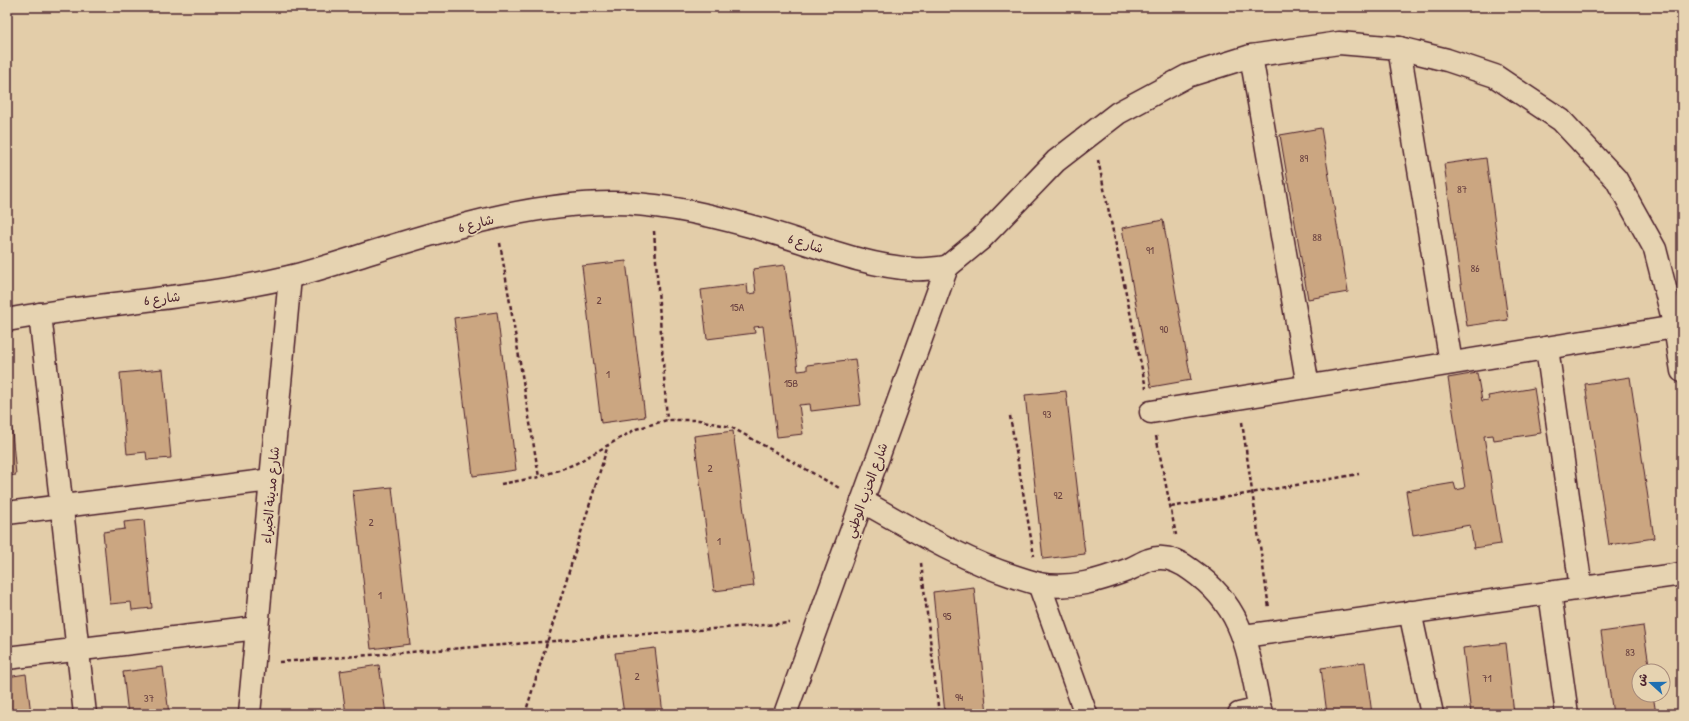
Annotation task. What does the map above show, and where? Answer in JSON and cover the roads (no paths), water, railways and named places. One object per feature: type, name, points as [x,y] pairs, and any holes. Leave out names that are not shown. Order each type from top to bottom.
[{"type":"street","points":[[947,267],[980,239],[1056,161],[1118,113],[1187,76],[1252,56],[1339,43],[1399,48],[1447,60],[1495,76],[1561,120],[1616,179],[1655,249],[1676,327],[1682,371]]},
{"type":"street","points":[[1399,48],[1452,363]]},
{"type":"street","points":[[1252,56],[1308,386]]},
{"type":"street","name":"شارع 6","points":[[7,320],[40,314],[232,289],[290,277],[401,243],[495,217],[572,204],[615,203],[652,205],[750,226],[816,247],[889,266],[916,269],[947,267]]},
{"type":"street","name":"شارع الحزب الوطني","points":[[785,714],[947,267]]},
{"type":"street","name":"شارع مدينة الخبراء","points":[[249,714],[290,277]]},
{"type":"street","points":[[40,314],[85,714]]},
{"type":"street","points":[[1151,412],[1676,327]]},
{"type":"street","points":[[1547,348],[1581,588]]},
{"type":"street","points":[[7,513],[271,480]]},
{"type":"street","points":[[862,501],[971,559],[1000,572],[1039,584],[1062,587],[1092,582],[1131,568],[1150,559],[1164,557],[1182,563],[1202,577],[1223,599],[1244,636],[1261,711],[1239,714]]},
{"type":"street","points":[[1244,636],[1682,574]]},
{"type":"street","points":[[1039,584],[1086,714]]},
{"type":"street","points":[[1550,593],[1567,714]]},
{"type":"street","points":[[1410,612],[1432,714]]},
{"type":"street","points":[[7,658],[257,628]]}]
